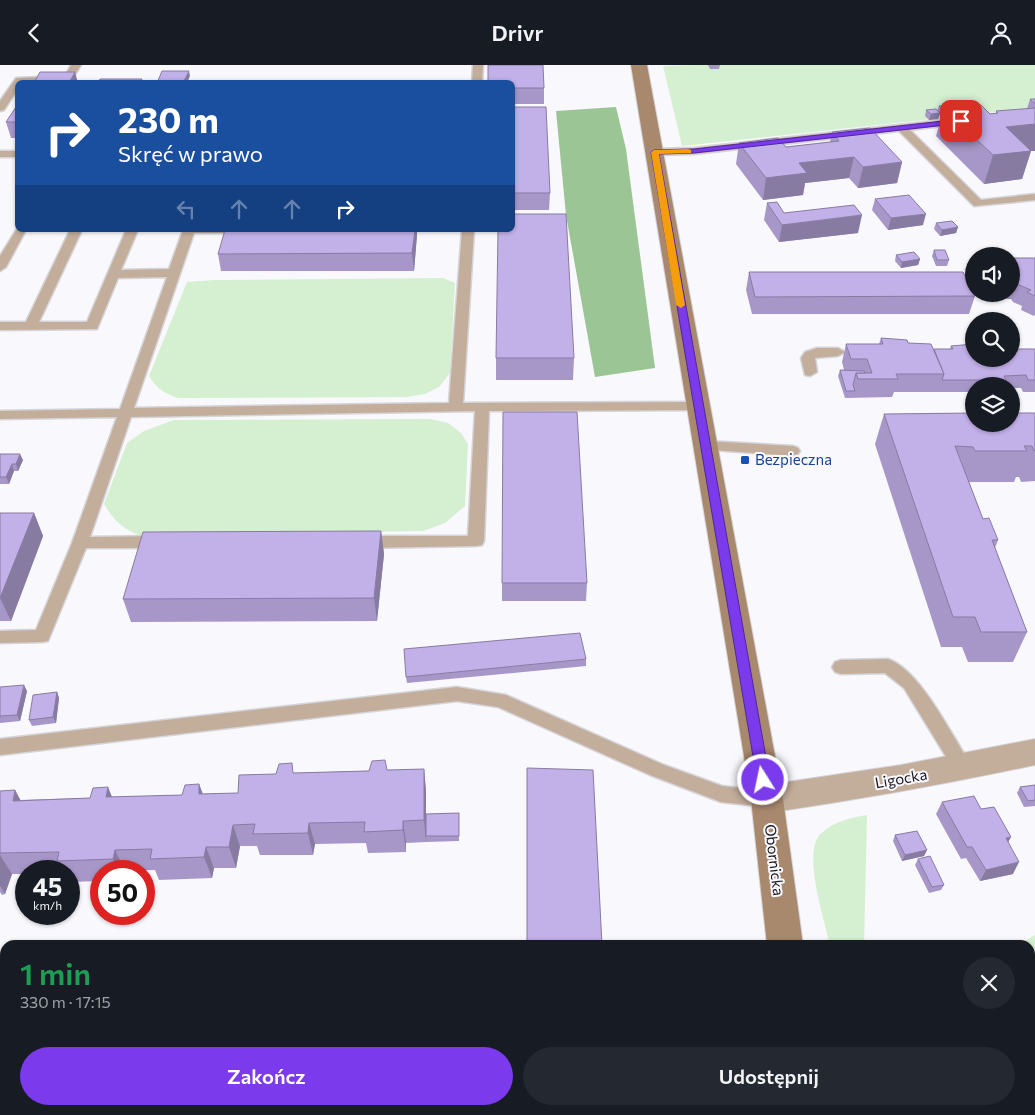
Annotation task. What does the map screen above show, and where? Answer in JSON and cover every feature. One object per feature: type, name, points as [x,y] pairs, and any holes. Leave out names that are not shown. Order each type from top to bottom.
[{"type":"main road","name":"Obornicka","points":[[639,65],[767,799],[784,940]]},
{"type":"street","name":"Ligocka","points":[[767,799],[890,782],[1035,752]]},
{"type":"lane","points":[[18,80],[68,79],[76,65]]},
{"type":"lane","points":[[477,80],[478,65]]},
{"type":"lane","points":[[0,108],[15,85]]},
{"type":"lane","points":[[654,152],[694,151],[971,120]]},
{"type":"lane","points":[[902,127],[978,204],[1035,197]]},
{"type":"lane","points":[[0,154],[15,154]]},
{"type":"lane","points":[[0,267],[19,232]]},
{"type":"lane","points":[[31,326],[75,232]]},
{"type":"lane","points":[[0,326],[92,326],[131,232]]},
{"type":"lane","points":[[0,637],[42,637],[80,543],[172,273],[188,232]]},
{"type":"lane","points":[[456,407],[468,232]]},
{"type":"lane","points":[[114,274],[172,273]]},
{"type":"lane","points":[[810,372],[808,358],[810,355],[818,352],[838,352]]},
{"type":"lane","points":[[352,542],[476,541],[482,406]]},
{"type":"lane","points":[[0,415],[125,411],[482,406],[698,406]]},
{"type":"lane","points":[[704,446],[793,451]]},
{"type":"lane","points":[[80,543],[177,542]]},
{"type":"lane","points":[[841,667],[888,666],[910,683],[963,768]]},
{"type":"lane","points":[[0,747],[457,694],[500,700],[657,770],[721,794],[767,799]]},
{"type":"green space","points":[[1035,65],[1035,108],[682,146],[663,66]]},
{"type":"green space","points":[[616,107],[626,149],[655,368],[595,377],[566,215],[556,111]]},
{"type":"green space","points":[[443,278],[455,283],[450,373],[439,387],[425,394],[407,397],[178,398],[161,390],[149,376],[187,282],[215,280]]},
{"type":"green space","points":[[430,419],[448,423],[461,433],[468,444],[465,506],[445,523],[423,531],[141,536],[120,524],[104,504],[127,443],[144,431],[174,420]]},
{"type":"green space","points":[[867,815],[864,940],[829,940],[814,873],[813,858],[815,845],[819,836],[829,827],[848,819]]},
{"type":"green space","points":[[1035,935],[1035,940],[1026,940]]},
{"type":"building","points":[[488,65],[543,65],[544,88],[515,88],[515,80],[488,80]]},
{"type":"building","points":[[162,71],[189,71],[184,80],[158,80]]},
{"type":"building","points":[[40,72],[75,72],[71,80],[36,80]]},
{"type":"building","points":[[100,79],[142,79],[142,80]]},
{"type":"building","points":[[948,105],[952,108],[943,110],[939,106]]},
{"type":"building","points":[[981,105],[990,114],[998,113],[996,111],[1035,108],[1035,124],[1006,127],[1031,151],[993,155],[944,109]]},
{"type":"building","points":[[515,107],[546,107],[550,193],[515,193]]},
{"type":"building","points":[[15,108],[15,122],[6,122]]},
{"type":"building","points":[[936,109],[940,113],[931,114],[926,110]]},
{"type":"building","points":[[870,128],[902,162],[863,167],[854,157],[799,163],[807,173],[766,178],[739,143],[778,138],[786,147],[839,141],[832,132]]},
{"type":"building","points":[[909,195],[926,214],[891,218],[875,199]]},
{"type":"building","points":[[777,202],[784,213],[854,205],[862,215],[782,225],[767,203]]},
{"type":"building","points":[[515,214],[566,214],[574,358],[496,358],[498,232],[515,232]]},
{"type":"building","points":[[952,221],[958,227],[942,230],[936,223]]},
{"type":"building","points":[[224,232],[415,232],[412,253],[218,254]]},
{"type":"building","points":[[934,250],[945,250],[949,260],[937,260]]},
{"type":"building","points":[[914,252],[920,259],[902,262],[896,255]]},
{"type":"building","points":[[1020,258],[1035,258],[1035,296],[1027,292],[1031,290],[1020,285]]},
{"type":"building","points":[[749,272],[963,272],[965,276],[965,296],[755,297]]},
{"type":"building","points":[[881,338],[907,340],[908,343],[931,344],[944,374],[896,374],[898,379],[858,379],[856,373],[872,373],[867,359],[851,359],[846,344],[883,344]]},
{"type":"building","points":[[965,345],[965,367],[1020,367],[1020,349],[1035,349],[1035,380],[1028,380],[1026,375],[965,377],[965,380],[942,380],[944,374],[934,349],[953,349],[951,346]]},
{"type":"building","points":[[840,370],[864,371],[865,373],[856,373],[853,385],[855,391],[846,391]]},
{"type":"building","points":[[503,412],[577,412],[587,583],[502,583]]},
{"type":"building","points":[[965,413],[965,432],[1020,432],[1020,413],[1035,413],[1035,451],[1032,446],[1024,446],[1027,451],[975,451],[973,447],[955,446],[983,519],[989,518],[998,540],[992,540],[1027,632],[981,632],[975,617],[953,617],[884,414]]},
{"type":"building","points":[[0,454],[20,454],[16,464],[12,464],[6,477],[0,477]]},
{"type":"building","points":[[0,513],[34,513],[0,598]]},
{"type":"building","points":[[381,531],[374,598],[123,599],[143,532]]},
{"type":"building","points":[[580,633],[586,659],[406,677],[404,649]]},
{"type":"building","points":[[24,685],[17,715],[0,716],[0,687]]},
{"type":"building","points":[[57,692],[53,717],[29,720],[33,695]]},
{"type":"building","points":[[385,760],[387,770],[424,769],[424,820],[403,821],[403,830],[364,832],[365,822],[309,823],[308,833],[253,834],[255,824],[233,825],[229,847],[206,847],[204,857],[150,859],[152,849],[115,850],[113,859],[80,860],[57,860],[59,852],[0,853],[0,791],[15,790],[13,801],[90,798],[93,788],[108,787],[106,797],[182,795],[185,785],[199,784],[199,794],[238,793],[239,775],[276,774],[279,764],[292,763],[293,773],[369,771],[372,761]]},
{"type":"building","points":[[527,768],[593,770],[602,940],[527,940]]},
{"type":"building","points":[[1035,785],[1035,800],[1028,801],[1020,787]]},
{"type":"building","points":[[974,796],[981,809],[994,807],[1011,837],[1006,838],[1019,862],[986,870],[972,847],[967,847],[942,802]]},
{"type":"building","points":[[459,813],[459,836],[426,836],[426,814]]},
{"type":"building","points":[[917,831],[927,850],[905,855],[895,835]]},
{"type":"building","points":[[930,856],[944,885],[932,887],[918,859]]},
{"type":"slow traffic","points":[[681,305],[654,152],[688,151]]},
{"type":"place","name":"Bezpieczna","points":[[745,460]]},
{"type":"route","points":[[763,780],[654,152],[694,151],[961,121]]}]
